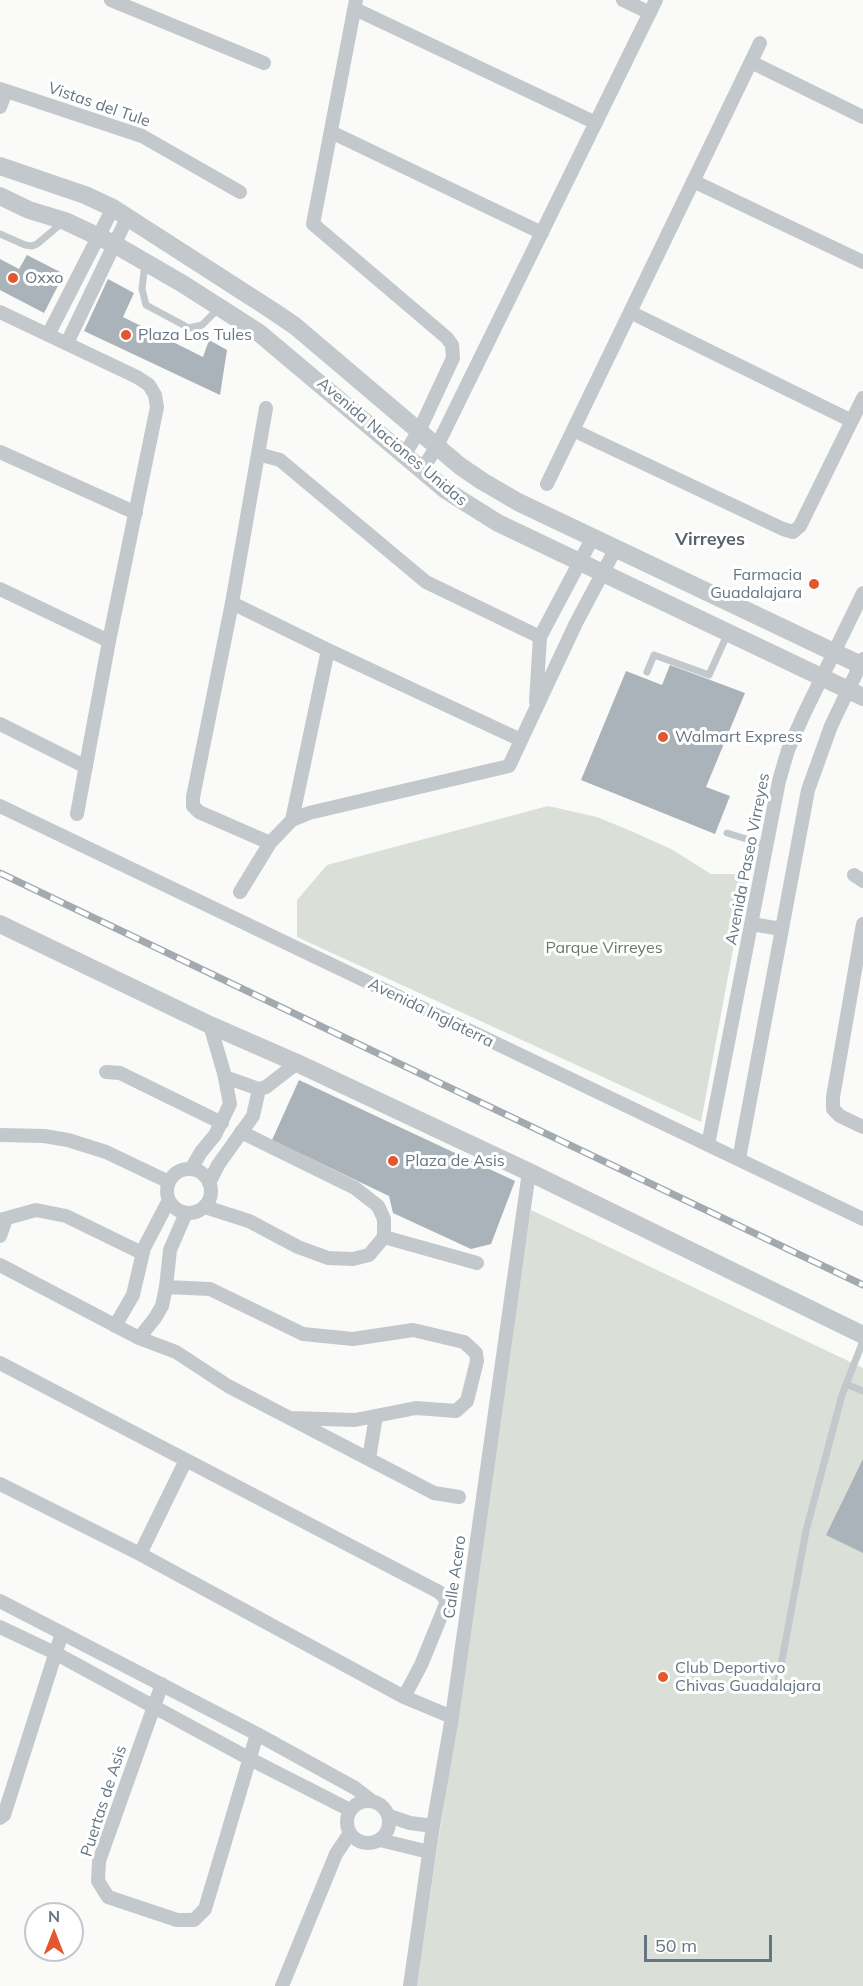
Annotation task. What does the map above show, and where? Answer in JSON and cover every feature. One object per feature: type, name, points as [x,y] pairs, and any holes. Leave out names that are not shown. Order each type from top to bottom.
[{"type":"street","points":[[111,0],[264,63]]},
{"type":"street","points":[[422,470],[437,446],[653,6],[623,0]]},
{"type":"street","points":[[404,455],[419,431],[453,358],[452,345],[447,338],[313,224],[355,4],[596,123]]},
{"type":"street","points":[[547,484],[760,43]]},
{"type":"street","points":[[751,62],[863,117]]},
{"type":"street","name":"Vistas del Tule","points":[[0,107],[3,90],[142,136],[240,192]]},
{"type":"street","points":[[331,132],[542,233]]},
{"type":"street","name":"Avenida Naciones Unidas","points":[[0,166],[85,195],[120,212],[273,311],[437,446],[482,481],[518,502],[834,652],[862,663]]},
{"type":"street","points":[[693,181],[863,262]]},
{"type":"street","name":"Avenida Naciones Unidas","points":[[0,196],[107,240],[145,261],[258,332],[447,491],[498,523],[855,694]]},
{"type":"street","points":[[67,344],[120,212]]},
{"type":"street","points":[[48,335],[107,240]]},
{"type":"street","points":[[258,332],[273,311]]},
{"type":"street","points":[[0,312],[149,385],[155,395],[157,407],[109,641],[77,814]]},
{"type":"street","points":[[630,312],[852,421]]},
{"type":"street","points":[[573,430],[783,530],[793,532],[800,526],[863,398]]},
{"type":"street","points":[[266,408],[193,806],[200,812],[270,843]]},
{"type":"street","points":[[0,452],[135,513]]},
{"type":"street","points":[[258,454],[280,460],[426,582],[540,637]]},
{"type":"street","points":[[535,711],[540,637],[593,537]]},
{"type":"street","points":[[240,892],[270,843],[292,820],[309,813],[509,766],[576,623],[616,548]]},
{"type":"street","points":[[0,589],[109,641]]},
{"type":"street","name":"Avenida Paseo Virreyes","points":[[708,1145],[779,781],[789,750],[863,593]]},
{"type":"street","points":[[232,603],[521,740]]},
{"type":"street","points":[[292,820],[328,650]]},
{"type":"street","points":[[739,1159],[808,790],[831,726],[855,694],[862,663]]},
{"type":"street","points":[[0,724],[86,767]]},
{"type":"street","name":"Avenida Inglaterra","points":[[0,806],[863,1219]]},
{"type":"street","points":[[0,924],[210,1026],[529,1172],[863,1335]]},
{"type":"street","points":[[751,924],[782,929]]},
{"type":"street","points":[[863,924],[833,1097],[833,1109],[840,1116],[863,1127]]},
{"type":"street","points":[[191,1169],[222,1123],[230,1104],[225,1077],[210,1026]]},
{"type":"street","points":[[225,1077],[259,1089],[266,1087],[297,1064]]},
{"type":"street","points":[[106,1072],[120,1073],[222,1123]]},
{"type":"street","points":[[209,1183],[218,1165],[253,1116],[259,1089]]},
{"type":"street","points":[[204,1207],[249,1221],[298,1247],[328,1258],[353,1259],[369,1255],[384,1237],[384,1219],[378,1206],[355,1188],[241,1132]]},
{"type":"street","points":[[0,1135],[44,1136],[68,1140],[106,1152],[169,1182]]},
{"type":"street","points":[[191,1169],[205,1176],[211,1191],[204,1207],[186,1214],[176,1209],[169,1200],[167,1191],[174,1175],[182,1170],[191,1169]]},
{"type":"street","name":"Calle Acero","points":[[410,1986],[433,1826],[452,1717],[529,1172]]},
{"type":"street","points":[[115,1326],[133,1295],[142,1253],[169,1200]]},
{"type":"street","points":[[0,1236],[3,1220],[36,1210],[66,1216],[142,1253]]},
{"type":"street","points":[[139,1338],[160,1311],[166,1287],[170,1250],[186,1214]]},
{"type":"street","points":[[384,1237],[477,1263]]},
{"type":"street","points":[[0,1265],[139,1338],[176,1352],[228,1386],[434,1493],[459,1497]]},
{"type":"street","points":[[166,1287],[210,1289],[303,1334],[353,1340],[413,1330],[464,1342],[476,1353],[477,1361],[467,1401],[456,1411],[416,1408],[355,1420],[290,1418]]},
{"type":"street","points":[[0,1363],[440,1592],[446,1604],[421,1665],[404,1697]]},
{"type":"street","points":[[369,1459],[376,1416]]},
{"type":"street","points":[[140,1554],[186,1460]]},
{"type":"street","points":[[0,1484],[140,1554],[404,1697],[452,1717]]},
{"type":"street","points":[[0,1601],[257,1734],[355,1788],[382,1806],[389,1816],[389,1829],[380,1840],[364,1843],[350,1833],[346,1822],[350,1810],[359,1802],[372,1801]]},
{"type":"street","points":[[0,1627],[55,1653],[250,1759],[350,1810]]},
{"type":"street","points":[[0,1818],[4,1815],[62,1633]]},
{"type":"street","name":"Puertas de Asis","points":[[162,1684],[99,1861],[98,1881],[108,1897],[177,1920],[194,1920],[204,1909],[257,1734]]},
{"type":"street","points":[[389,1816],[410,1823],[433,1826]]},
{"type":"street","points":[[288,1984],[336,1854],[350,1833]]},
{"type":"street","points":[[380,1840],[429,1852]]},
{"type":"lane","points":[[0,234],[32,246],[65,221]]},
{"type":"lane","points":[[145,261],[142,289],[146,305],[189,328],[202,325],[219,308]]},
{"type":"lane","points":[[647,672],[654,655],[709,675],[728,633]]},
{"type":"lane","points":[[727,833],[766,845]]},
{"type":"lane","points":[[777,1687],[806,1531],[846,1384],[863,1341]]},
{"type":"lane","points":[[846,1384],[863,1391]]},
{"type":"green space","name":"Parque Virreyes","points":[[548,806],[597,817],[631,831],[671,849],[711,874],[747,874],[701,1122],[297,937],[297,900],[327,865]]},
{"type":"green space","name":"Club Deportivo Chivas Guadalajara","points":[[531,1210],[863,1368],[863,1986],[417,1986]]},
{"type":"building","points":[[27,255],[64,274],[44,313],[0,290],[0,259],[19,269]]},
{"type":"building","name":"Plaza Los Tules","points":[[108,279],[134,293],[123,317],[203,357],[209,340],[227,350],[220,395],[84,331]]},
{"type":"building","name":"Walmart Express","points":[[670,665],[745,693],[706,787],[730,796],[715,834],[581,780],[626,671],[662,685]]},
{"type":"building","name":"Plaza de Asis","points":[[299,1080],[515,1181],[491,1244],[471,1249],[393,1213],[389,1196],[272,1140]]},
{"type":"building","points":[[863,1459],[863,1553],[826,1535]]},
{"type":"railway","points":[[0,873],[863,1285]]},
{"type":"place","name":"Oxxo","points":[[13,278]]},
{"type":"place","name":"Plaza Los Tules","points":[[126,335]]},
{"type":"place","name":"Farmacia Guadalajara","points":[[814,584]]},
{"type":"place","name":"Walmart Express","points":[[663,737]]},
{"type":"place","name":"Plaza de Asis","points":[[393,1161]]},
{"type":"place","name":"Club Deportivo Chivas Guadalajara","points":[[663,1677]]},
{"type":"district","name":"Virreyes","points":[[710,540]]}]
